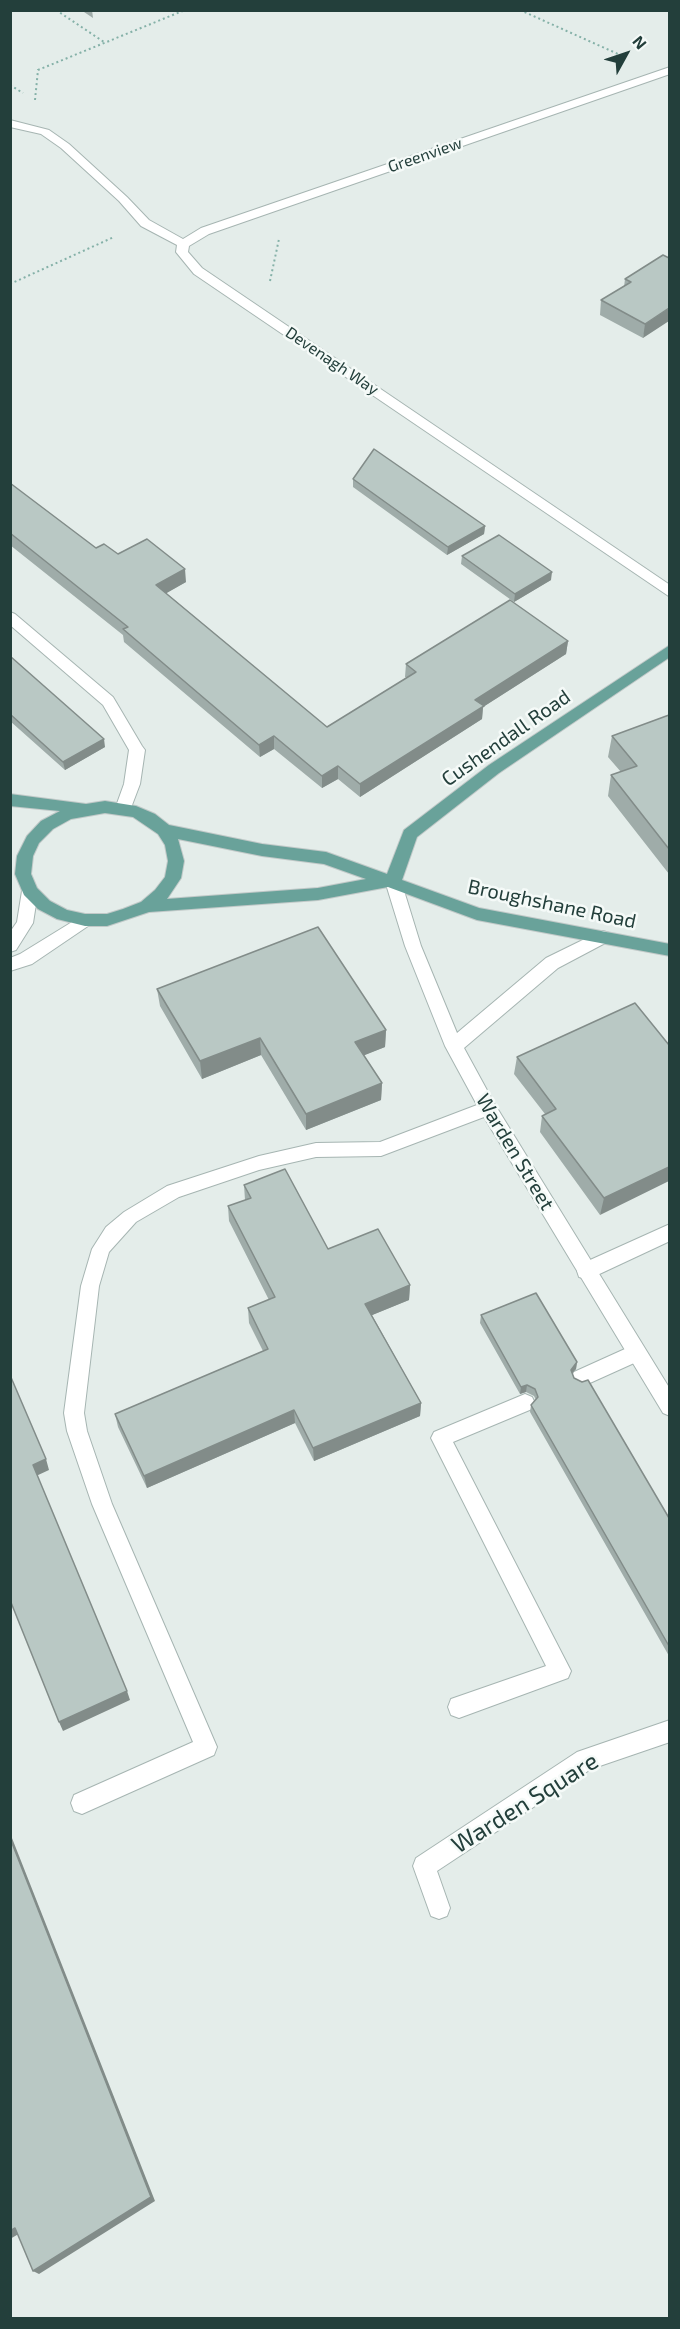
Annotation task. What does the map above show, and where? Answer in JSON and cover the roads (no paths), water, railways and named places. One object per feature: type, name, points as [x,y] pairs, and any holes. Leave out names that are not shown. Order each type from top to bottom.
[{"type":"main road","name":"Cushendall Road","points":[[393,881],[410,834],[494,769],[669,650]]},
{"type":"main road","points":[[10,800],[123,809],[149,818],[164,830],[173,844],[176,861],[173,878],[161,894],[147,906],[107,920],[85,920],[63,915],[44,905],[30,891],[17,872],[33,840],[47,825],[88,808]]},
{"type":"main road","name":"Broughshane Road","points":[[164,830],[262,850],[326,858],[477,914],[669,950]]},
{"type":"main road","points":[[147,906],[318,894],[393,881]]},
{"type":"street","name":"Greenview","points":[[183,244],[205,231],[669,70]]},
{"type":"street","points":[[10,123],[45,132],[65,146],[123,199],[145,223],[183,244]]},
{"type":"street","name":"Devenagh Way","points":[[183,244],[182,252],[198,271],[669,592]]},
{"type":"street","points":[[10,617],[108,701],[137,750],[132,784],[123,809]]},
{"type":"street","name":"Warden Street","points":[[393,881],[413,946],[454,1046],[488,1108],[669,1407]]},
{"type":"street","points":[[10,946],[25,923],[30,891]]},
{"type":"street","points":[[10,965],[26,959],[85,920]]},
{"type":"street","points":[[454,1046],[552,963],[603,938]]},
{"type":"street","points":[[82,1803],[206,1747],[102,1504],[77,1431],[74,1413],[90,1286],[101,1249],[113,1233],[130,1217],[173,1191],[259,1163],[316,1150],[381,1149],[488,1108]]},
{"type":"street","points":[[586,1271],[669,1232]]},
{"type":"street","points":[[581,1378],[636,1353]]},
{"type":"street","points":[[459,1707],[560,1671],[441,1438],[525,1402]]},
{"type":"street","name":"Warden Square","points":[[439,1908],[424,1866],[585,1760],[669,1731]]}]
